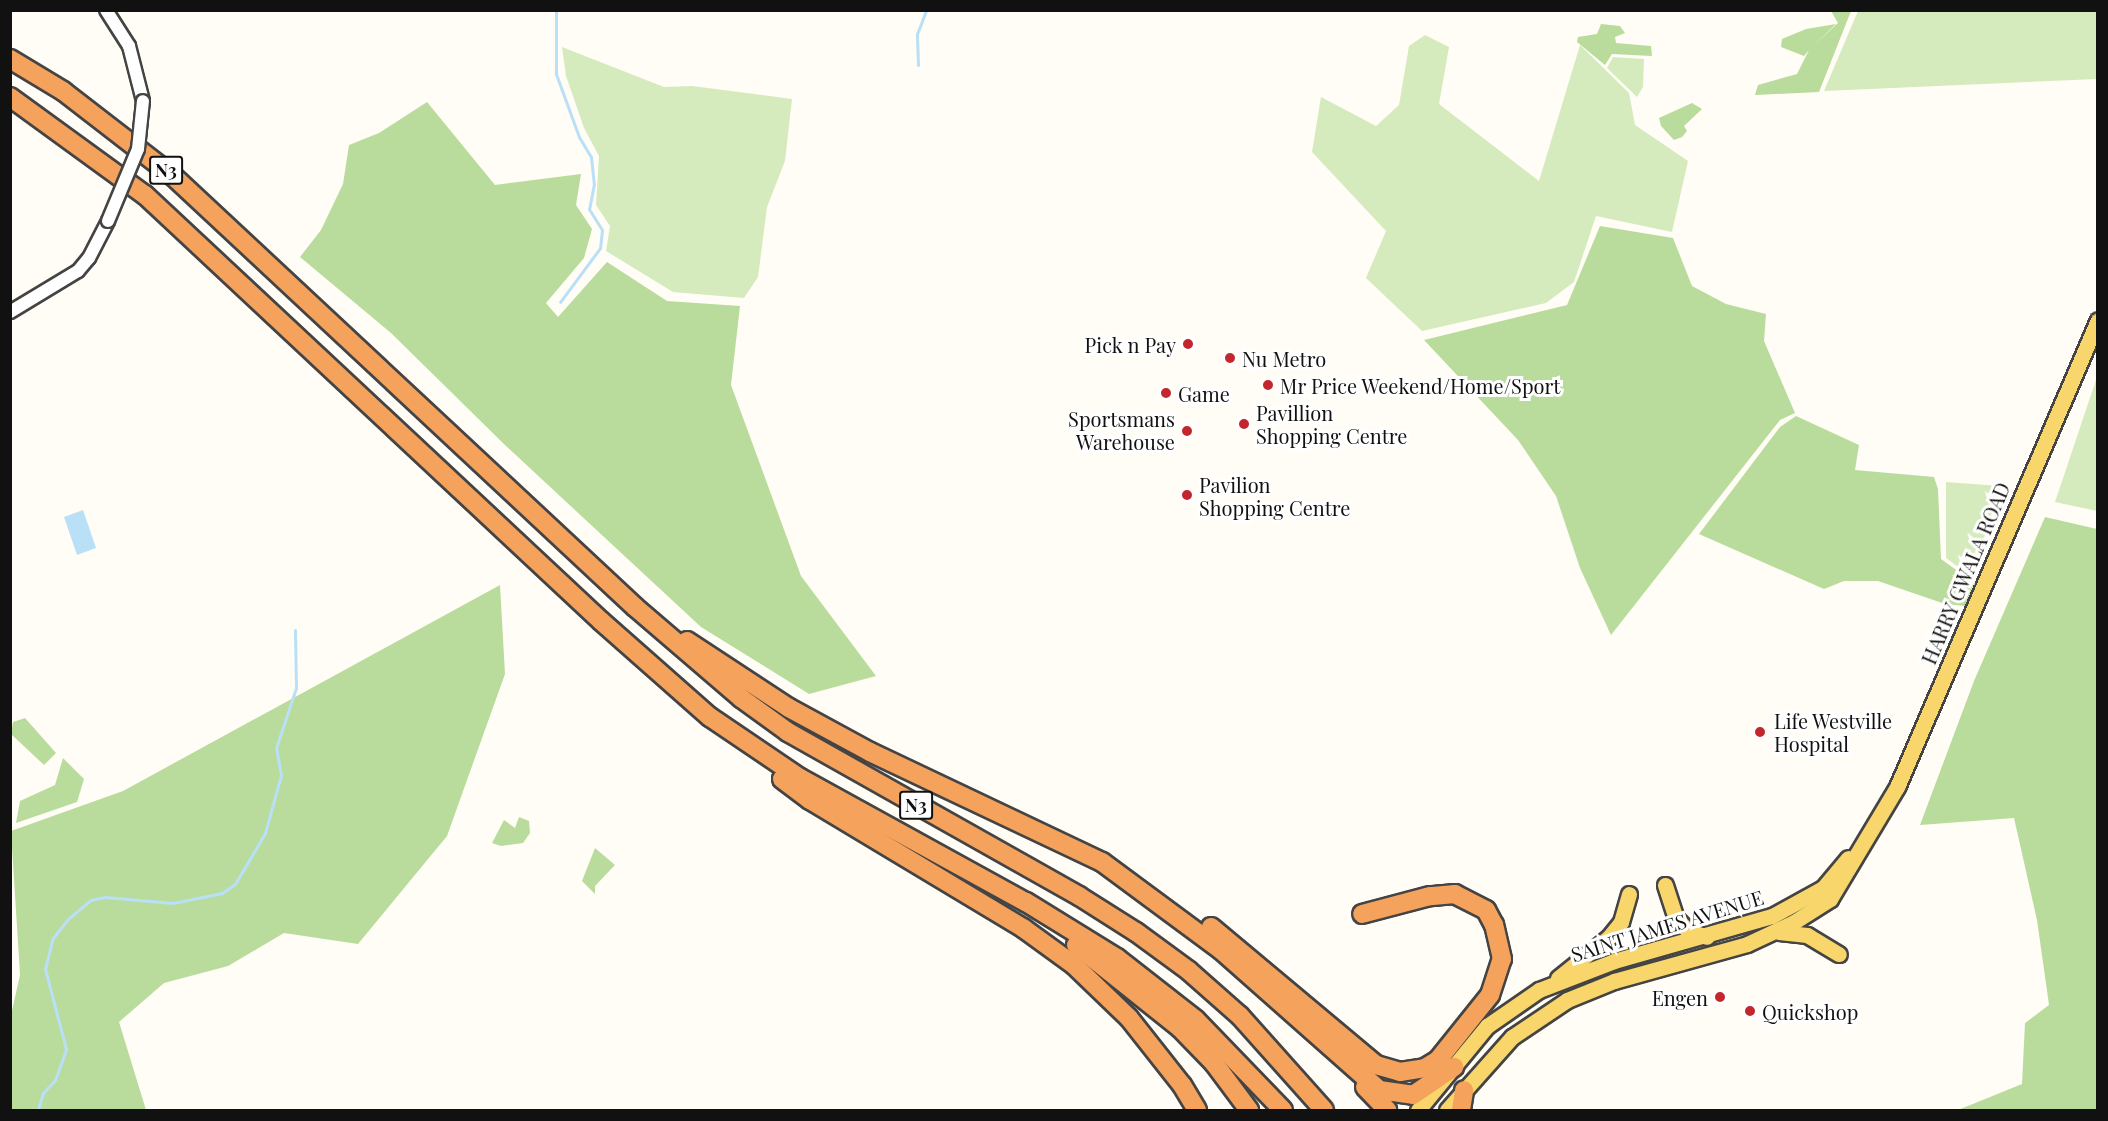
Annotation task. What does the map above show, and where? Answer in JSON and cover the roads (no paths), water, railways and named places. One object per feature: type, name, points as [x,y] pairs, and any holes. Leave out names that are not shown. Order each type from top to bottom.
[{"type":"highway","name":"N3","points":[[10,59],[63,92],[173,176],[635,607],[741,698],[788,732],[1079,896],[1189,971],[1260,1035],[1324,1110]]},
{"type":"highway","name":"N3","points":[[10,97],[146,195],[676,688],[743,742],[800,778],[1026,902],[1127,965],[1196,1020],[1283,1110]]},
{"type":"highway","points":[[635,607],[789,708],[870,752],[1102,862],[1135,873],[1242,950],[1376,1065],[1400,1072],[1425,1068],[1437,1060],[1490,995],[1502,959],[1494,925],[1486,910],[1455,894],[1430,896],[1362,914]]},
{"type":"highway","points":[[743,742],[810,800],[1023,928],[1074,965],[1130,1018],[1182,1085],[1197,1110]]},
{"type":"highway","points":[[1102,862],[1221,950],[1379,1090],[1401,1095],[1422,1091],[1454,1067]]},
{"type":"highway","points":[[963,869],[1011,906],[1068,940],[1140,994],[1214,1063],[1249,1110]]},
{"type":"highway","points":[[1346,1062],[1387,1110]]},
{"type":"highway","points":[[1461,1110],[1464,1090]]},
{"type":"main road","name":"HARRY GWALA ROAD","points":[[1867,840],[1897,787],[2097,320]]},
{"type":"main road","name":"SAINT JAMES AVENUE","points":[[1447,1110],[1512,1037],[1567,1000],[1597,986],[1747,944],[1778,932],[1830,899],[1867,840]]},
{"type":"main road","name":"SAINT JAMES AVENUE","points":[[1418,1110],[1487,1026],[1505,1010],[1554,982],[1614,961],[1753,924],[1808,898],[1823,888],[1867,840]]},
{"type":"main road","points":[[1665,885],[1680,923],[1708,937]]},
{"type":"main road","points":[[1554,982],[1609,937],[1621,922],[1629,894]]},
{"type":"main road","points":[[1778,932],[1807,935],[1839,954]]},
{"type":"street","points":[[10,312],[78,271],[89,258],[108,221],[138,149],[143,101],[129,46],[106,10]]},
{"type":"water","points":[[83,510],[96,548],[77,555],[64,517]]},
{"type":"waterway","points":[[556,10],[556,74],[579,137],[591,157],[594,184],[589,209],[602,230],[600,248],[560,302]]},
{"type":"waterway","points":[[918,65],[917,34],[926,10]]},
{"type":"waterway","points":[[38,1110],[43,1093],[55,1080],[66,1049],[45,969],[53,938],[68,919],[91,900],[105,897],[173,903],[222,893],[235,884],[265,833],[281,775],[276,748],[296,688],[295,630]]},
{"type":"place","name":"Pick n Pay","points":[[1188,344]]},
{"type":"place","name":"Nu Metro","points":[[1230,358]]},
{"type":"place","name":"Mr Price Weekend/Home/Sport","points":[[1268,385]]},
{"type":"place","name":"Game","points":[[1166,393]]},
{"type":"place","name":"Pavillion Shopping Centre","points":[[1244,424]]},
{"type":"place","name":"Sportsmans Warehouse","points":[[1187,431]]},
{"type":"place","name":"Pavilion Shopping Centre","points":[[1187,495]]},
{"type":"place","name":"Life Westville Hospital","points":[[1760,732]]},
{"type":"place","name":"Engen","points":[[1720,997]]},
{"type":"place","name":"Quickshop","points":[[1750,1011]]}]
